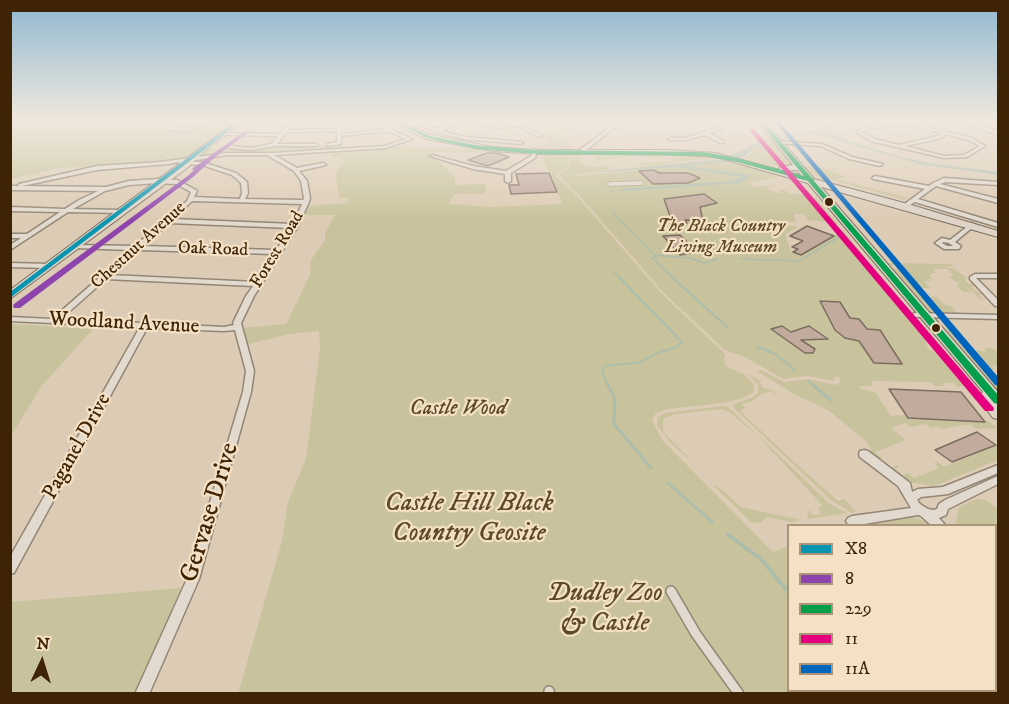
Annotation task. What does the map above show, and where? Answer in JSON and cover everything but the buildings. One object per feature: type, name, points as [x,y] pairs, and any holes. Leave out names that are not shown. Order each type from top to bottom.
[{"type":"main road","points":[[10,296],[195,155]]},
{"type":"main road","points":[[699,155],[734,159],[807,176],[887,201]]},
{"type":"main road","points":[[708,155],[783,169],[797,168],[807,176],[831,186],[887,201],[910,203]]},
{"type":"main road","points":[[789,155],[884,269],[999,414]]},
{"type":"main road","points":[[755,163],[910,203],[999,232]]},
{"type":"main road","points":[[921,315],[999,401]]},
{"type":"street","points":[[184,163],[228,155]]},
{"type":"street","points":[[269,155],[296,170],[323,165]]},
{"type":"street","points":[[432,156],[507,173],[534,155]]},
{"type":"street","points":[[847,155],[880,164]]},
{"type":"street","points":[[933,155],[955,157],[967,155]]},
{"type":"street","points":[[846,166],[860,160]]},
{"type":"street","points":[[11,188],[97,168],[184,163],[223,169],[240,178],[245,188],[242,200]]},
{"type":"street","name":"Forest Road","points":[[238,327],[237,323],[241,314],[295,226],[306,202],[307,192],[304,181],[296,170]]},
{"type":"street","points":[[507,173],[508,181]]},
{"type":"street","points":[[875,178],[932,186],[999,201]]},
{"type":"street","points":[[910,203],[932,186],[950,180],[999,183]]},
{"type":"street","points":[[10,248],[88,197],[106,189],[129,183],[162,181]]},
{"type":"street","name":"Chestnut Avenue","points":[[55,320],[191,199],[194,191],[189,187],[177,182],[162,181]]},
{"type":"street","points":[[610,184],[641,183]]},
{"type":"street","points":[[11,188],[106,189]]},
{"type":"street","points":[[191,199],[306,202]]},
{"type":"street","points":[[910,203],[999,225]]},
{"type":"street","points":[[10,209],[120,212]]},
{"type":"street","points":[[168,221],[295,226]]},
{"type":"street","points":[[951,242],[974,224]]},
{"type":"street","points":[[10,236],[28,236]]},
{"type":"street","name":"Oak Road","points":[[76,246],[278,252]]},
{"type":"street","points":[[10,265],[49,266]]},
{"type":"street","points":[[999,276],[972,278],[999,304]]},
{"type":"street","points":[[104,277],[258,284]]},
{"type":"street","points":[[921,315],[995,317],[999,325]]},
{"type":"street","name":"Woodland Avenue","points":[[10,320],[55,320],[224,329],[238,327]]},
{"type":"street","name":"Paganel Drive","points":[[10,569],[145,325]]},
{"type":"street","name":"Gervase Drive","points":[[142,693],[193,579],[247,392],[250,371],[238,327]]},
{"type":"street","points":[[864,454],[903,485],[938,500],[943,510],[943,524]]},
{"type":"street","points":[[906,512],[914,494],[944,491],[998,473]]},
{"type":"street","points":[[852,521],[906,512],[935,515],[998,473]]},
{"type":"street","points":[[903,485],[912,500],[925,513],[942,524]]},
{"type":"street","points":[[671,591],[687,620],[739,693]]},
{"type":"green space","points":[[11,155],[191,155],[180,159],[143,163],[59,168],[11,179]]},
{"type":"green space","name":"Castle Wood","points":[[332,155],[432,155],[455,177],[455,185],[485,184],[486,191],[482,194],[454,194],[449,204],[491,207],[563,204],[543,159],[534,158],[543,157],[539,155],[586,155],[588,158],[579,155],[570,156],[568,168],[555,175],[576,195],[661,293],[722,351],[725,355],[726,366],[745,375],[754,385],[754,392],[743,398],[724,403],[667,409],[656,413],[652,420],[663,441],[773,552],[787,546],[787,692],[997,692],[997,592],[998,693],[238,694],[282,541],[288,502],[306,459],[320,347],[319,331],[290,334],[248,344],[242,328],[286,324],[310,275],[311,260],[325,240],[325,233],[335,215],[304,215],[310,206],[347,203],[348,198],[339,198],[336,177],[336,172],[344,161],[339,156],[333,158]]},
{"type":"green space","points":[[693,155],[726,159],[693,160],[649,166],[633,163],[672,162],[676,159],[668,156],[658,158],[637,156],[599,160],[594,159],[593,156]]},
{"type":"green space","points":[[749,155],[784,155],[793,165],[783,168],[745,158]]},
{"type":"green space","name":"The Black Country Living Museum","points":[[577,156],[583,158],[577,160],[585,164],[587,169],[588,166],[600,167],[603,165],[614,164],[607,165],[609,168],[606,170],[573,174],[579,176],[732,161],[786,175],[749,183],[755,187],[773,185],[775,186],[765,188],[778,193],[782,193],[778,190],[784,190],[790,194],[807,194],[817,199],[838,224],[832,226],[826,222],[808,220],[804,214],[794,214],[795,222],[780,221],[781,225],[799,227],[785,234],[791,251],[801,255],[838,233],[835,229],[843,230],[904,305],[902,306],[904,309],[907,309],[928,335],[929,338],[926,341],[928,349],[937,352],[954,374],[968,384],[957,387],[954,383],[934,386],[931,382],[871,381],[873,386],[859,386],[861,389],[875,392],[891,416],[988,421],[998,428],[977,429],[971,425],[964,425],[942,429],[938,426],[932,428],[926,424],[910,427],[905,423],[891,428],[906,440],[875,452],[883,459],[867,454],[871,450],[867,442],[828,410],[794,394],[757,371],[761,370],[784,382],[809,379],[835,385],[841,382],[839,377],[834,377],[833,381],[807,376],[783,379],[745,357],[725,350],[664,293],[558,174],[569,169],[571,158]]},
{"type":"green space","points":[[804,166],[819,167],[847,177],[835,179],[909,198],[905,200],[814,175]]},
{"type":"green space","points":[[887,263],[951,264],[953,266],[944,267],[954,269],[966,277],[968,279],[964,279],[975,286],[971,287],[975,291],[984,294],[979,295],[984,300],[958,279],[972,293],[962,291],[957,285],[959,284],[948,276],[954,276],[947,269],[933,269],[936,273],[930,276],[933,279],[927,279],[933,281],[924,281],[930,288],[914,288],[921,296],[937,297],[957,313],[931,312],[892,269],[899,269],[897,266],[902,266]]},
{"type":"green space","points":[[11,324],[93,329],[41,387],[11,436]]},
{"type":"green space","points":[[942,328],[955,329],[957,331],[950,332],[965,350],[986,351],[985,348],[990,348],[998,351],[998,366],[991,365],[994,369],[987,370],[998,383],[998,394]]},
{"type":"green space","points":[[748,373],[759,381],[762,387],[774,391],[778,396],[771,391],[760,395],[753,401],[742,404],[745,408],[740,411],[838,501],[844,499],[856,512],[852,513],[831,500],[733,407],[734,404],[758,393],[758,385]]},
{"type":"green space","points":[[728,407],[830,504],[847,513],[809,519],[807,514],[809,510],[813,515],[821,514],[818,508],[823,506],[757,435],[729,412],[722,409],[675,414],[663,419],[663,432],[687,458],[669,441],[657,425],[658,417],[665,413]]},
{"type":"green space","points":[[998,445],[998,460],[934,486],[907,482],[893,470],[897,465],[899,467],[895,469],[903,475],[908,473],[914,478],[939,468],[934,463],[937,462],[944,467]]},
{"type":"green space","points":[[716,485],[741,507],[801,520],[791,522],[767,517],[760,523],[751,522],[714,486]]},
{"type":"green space","points":[[977,499],[986,500],[998,509],[998,539],[997,524],[955,524],[959,507]]},
{"type":"green space","points":[[910,516],[931,524],[866,524]]},
{"type":"green space","points":[[181,588],[135,693],[11,693],[11,602]]},
{"type":"shaded area","points":[[732,155],[747,155],[727,162],[687,166],[751,175],[742,183],[622,191],[619,189],[734,181],[742,177],[675,167],[575,174],[724,159]]},
{"type":"shaded area","points":[[887,155],[928,163],[998,172],[998,175],[920,164]]},
{"type":"waterway","points":[[613,213],[654,255],[689,258],[705,263],[717,259]]},
{"type":"waterway","points":[[741,259],[799,261],[839,237]]},
{"type":"waterway","points":[[656,256],[652,258],[672,277]]},
{"type":"waterway","points":[[613,271],[618,276]]},
{"type":"waterway","points":[[618,276],[682,342],[676,347],[655,354]]},
{"type":"waterway","points":[[671,276],[728,328]]},
{"type":"waterway","points":[[758,347],[775,354],[795,370]]},
{"type":"waterway","points":[[607,366],[641,362],[652,356]]},
{"type":"waterway","points":[[604,367],[602,372],[609,387]]},
{"type":"waterway","points":[[808,381],[815,387]]},
{"type":"waterway","points":[[813,385],[831,400]]},
{"type":"waterway","points":[[609,387],[615,399],[614,424],[651,468]]},
{"type":"waterway","points":[[668,483],[712,522]]},
{"type":"waterway","points":[[728,535],[761,559],[787,591]]},
{"type":"transit line","name":"X8","points":[[10,296],[196,155]]},
{"type":"transit line","name":"8","points":[[195,169],[215,155]]},
{"type":"transit line","name":"229","points":[[709,155],[812,180]]},
{"type":"transit line","name":"11","points":[[773,155],[989,409]]},
{"type":"transit line","name":"229","points":[[789,155],[998,401]]},
{"type":"transit line","name":"11A","points":[[805,155],[998,383]]},
{"type":"transit line","name":"8","points":[[17,306],[191,176],[212,157]]},
{"type":"park label","name":"Castle Hill Black Country Geosite","points":[[469,520]]},
{"type":"park label","name":"Dudley Zoo & Castle","points":[[605,610]]}]
